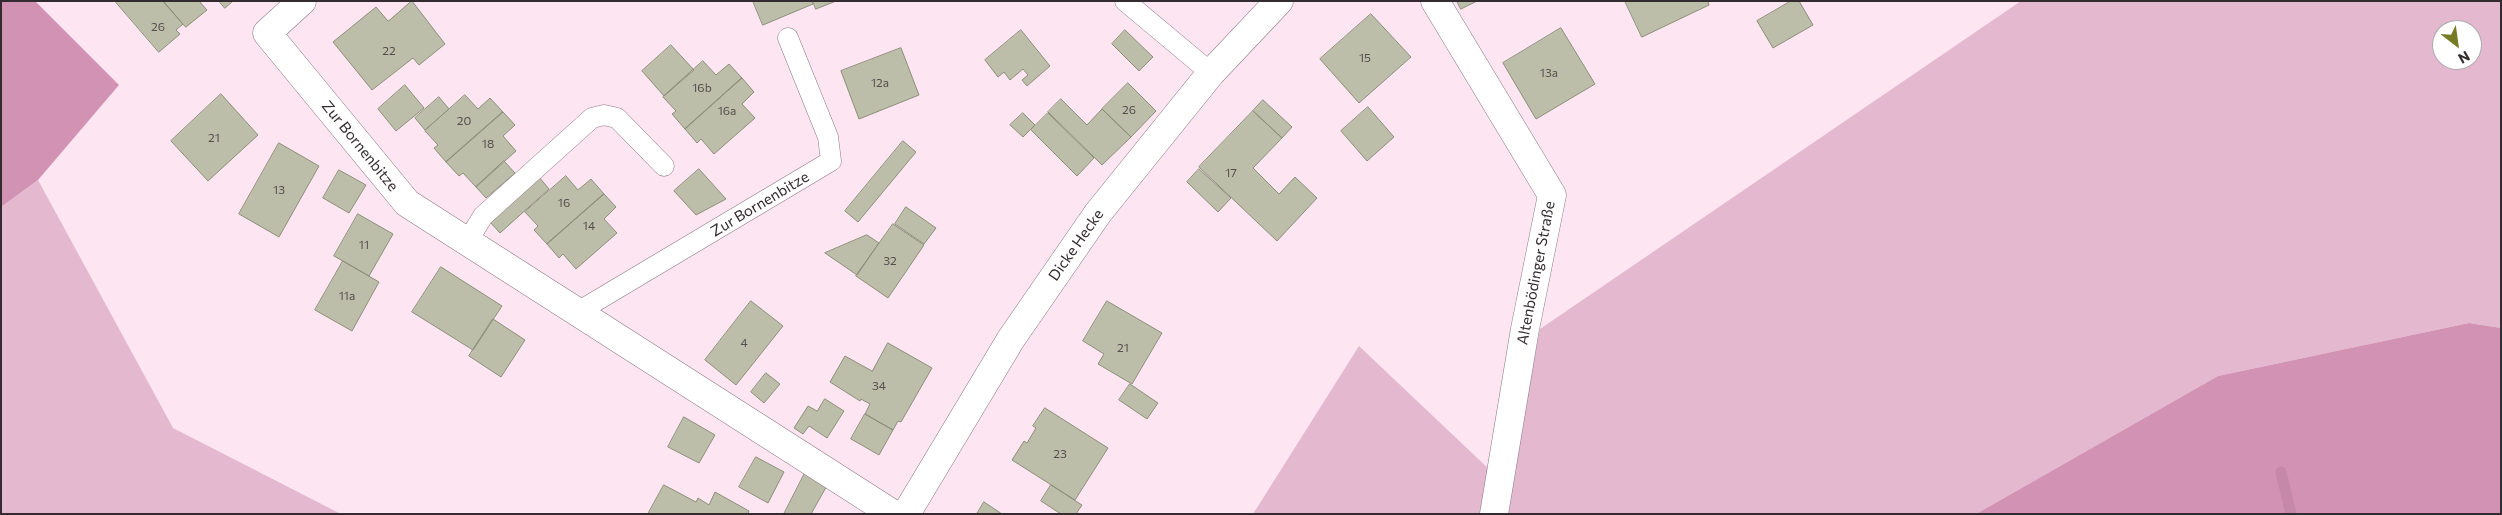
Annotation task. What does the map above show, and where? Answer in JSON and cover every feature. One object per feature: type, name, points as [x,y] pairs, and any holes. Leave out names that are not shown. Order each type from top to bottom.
[{"type":"street","name":"Zur Bornenbitze","points":[[302,1],[267,33],[407,204],[893,514]]},
{"type":"street","name":"Dicke Hecke","points":[[906,514],[1011,339],[1098,213],[1211,73],[1279,1]]},
{"type":"street","name":"Altenbödinger Straße","points":[[1436,1],[1552,195],[1525,329],[1494,514]]},
{"type":"lane","points":[[1125,1],[1211,73]]},
{"type":"lane","name":"Zur Bornenbitze","points":[[576,313],[831,161],[828,137],[788,38]]},
{"type":"lane","points":[[467,242],[482,216],[592,118],[604,115],[618,118],[664,166]]},
{"type":"shaded area","points":[[1,1],[35,1],[119,85],[38,180],[1,207]]},
{"type":"shaded area","points":[[2021,1],[2501,1],[2501,328],[2469,323],[2218,376],[1976,514],[1253,514],[1359,346],[1510,489],[1540,329]]},
{"type":"shaded area","points":[[38,180],[173,428],[341,514],[1,514],[1,207]]},
{"type":"shaded area","points":[[2469,323],[2501,328],[2501,514],[1976,514],[2218,376]]},
{"type":"building","points":[[115,1],[163,1],[183,24],[176,30],[180,34],[159,52]]},
{"type":"building","points":[[163,1],[199,1],[207,10],[186,27]]},
{"type":"building","points":[[219,1],[233,1],[225,8]]},
{"type":"building","points":[[412,1],[445,44],[419,65],[413,58],[372,90],[333,42],[376,7],[388,21]]},
{"type":"building","points":[[753,1],[812,1],[813,4],[763,25]]},
{"type":"building","points":[[813,1],[836,1],[816,9]]},
{"type":"building","points":[[1457,1],[1477,1],[1461,9]]},
{"type":"building","points":[[1625,1],[1708,1],[1709,5],[1642,37]]},
{"type":"building","points":[[1791,1],[1799,1],[1813,25],[1773,48],[1757,21]]},
{"type":"building","points":[[1371,14],[1411,57],[1359,103],[1320,59]]},
{"type":"building","points":[[1561,28],[1595,84],[1536,119],[1503,63]]},
{"type":"building","points":[[1021,30],[1050,66],[1027,86],[1022,80],[1028,75],[1023,69],[1010,80],[1004,72],[998,77],[985,60]]},
{"type":"building","points":[[1125,30],[1153,57],[1139,71],[1112,44]]},
{"type":"building","points":[[671,45],[694,70],[664,96],[642,71]]},
{"type":"building","points":[[901,48],[919,95],[859,119],[841,71]]},
{"type":"building","points":[[703,61],[716,75],[729,64],[742,78],[685,129],[672,114],[676,111],[663,97]]},
{"type":"building","points":[[742,78],[754,92],[742,104],[755,118],[714,154],[701,139],[697,143],[685,129]]},
{"type":"building","points":[[1128,83],[1156,111],[1131,137],[1102,109]]},
{"type":"building","points":[[405,85],[424,108],[396,131],[378,109]]},
{"type":"building","points":[[221,94],[258,135],[208,181],[171,141]]},
{"type":"building","points":[[465,95],[478,109],[490,98],[503,112],[446,162],[434,148],[438,145],[425,131]]},
{"type":"building","points":[[439,97],[449,109],[425,130],[415,118]]},
{"type":"building","points":[[1061,99],[1087,125],[1102,109],[1131,137],[1102,165],[1048,112]]},
{"type":"building","points":[[1263,100],[1292,127],[1282,138],[1253,111]]},
{"type":"building","points":[[1368,107],[1394,137],[1367,161],[1341,131]]},
{"type":"building","points":[[1253,111],[1282,138],[1253,168],[1279,194],[1295,177],[1317,198],[1277,241],[1199,167]]},
{"type":"building","points":[[503,112],[515,125],[503,136],[516,151],[476,187],[463,173],[459,176],[446,162]]},
{"type":"building","points":[[1023,113],[1035,125],[1023,137],[1010,125]]},
{"type":"building","points":[[1048,113],[1094,158],[1077,176],[1031,130]]},
{"type":"building","points":[[903,141],[916,152],[858,222],[845,211]]},
{"type":"building","points":[[279,143],[319,166],[279,237],[239,214]]},
{"type":"building","points":[[504,161],[515,173],[486,198],[476,187]]},
{"type":"building","points":[[699,169],[726,199],[696,215],[674,191]]},
{"type":"building","points":[[1199,169],[1231,198],[1218,212],[1187,182]]},
{"type":"building","points":[[339,170],[366,185],[349,213],[323,198]]},
{"type":"building","points":[[566,176],[578,190],[591,179],[604,194],[547,244],[534,230],[538,226],[525,212]]},
{"type":"building","points":[[539,177],[549,189],[500,233],[490,222]]},
{"type":"building","points":[[604,194],[616,207],[604,219],[617,233],[576,269],[563,254],[559,258],[547,244]]},
{"type":"building","points":[[906,207],[936,228],[924,244],[895,224]]},
{"type":"building","points":[[358,214],[393,234],[369,276],[334,256]]},
{"type":"building","points":[[893,224],[924,245],[888,298],[856,276]]},
{"type":"building","points":[[867,235],[879,243],[857,275],[825,253]]},
{"type":"building","points":[[343,261],[379,282],[352,331],[315,310]]},
{"type":"building","points":[[441,267],[502,306],[473,350],[412,312]]},
{"type":"building","points":[[751,301],[783,326],[736,385],[705,360]]},
{"type":"building","points":[[1107,301],[1162,333],[1132,384],[1098,364],[1104,354],[1083,341]]},
{"type":"building","points":[[493,319],[525,340],[501,377],[469,356]]},
{"type":"building","points":[[888,343],[932,368],[901,422],[898,421],[893,430],[865,414],[870,404],[861,399],[860,401],[830,382],[845,356],[872,371]]},
{"type":"building","points":[[766,373],[780,384],[764,403],[751,392]]},
{"type":"building","points":[[1130,384],[1158,403],[1147,419],[1119,400]]},
{"type":"building","points":[[825,399],[844,411],[827,438],[809,426],[803,434],[794,428],[808,406],[817,411]]},
{"type":"building","points":[[1045,408],[1108,448],[1075,500],[1012,460],[1024,441],[1027,443],[1036,428],[1033,426]]},
{"type":"building","points":[[865,414],[893,430],[879,455],[851,439]]},
{"type":"building","points":[[684,417],[715,435],[699,463],[668,447]]},
{"type":"building","points":[[756,457],[784,472],[768,503],[739,487]]},
{"type":"building","points":[[807,469],[829,482],[811,514],[784,514]]},
{"type":"building","points":[[664,485],[696,502],[698,498],[709,505],[715,492],[749,511],[748,514],[648,514]]},
{"type":"building","points":[[1051,485],[1082,505],[1076,514],[1061,514],[1041,501]]},
{"type":"building","points":[[984,502],[1002,514],[977,514]]},
{"type":"waterway","points":[[2281,472],[2291,514]]}]
